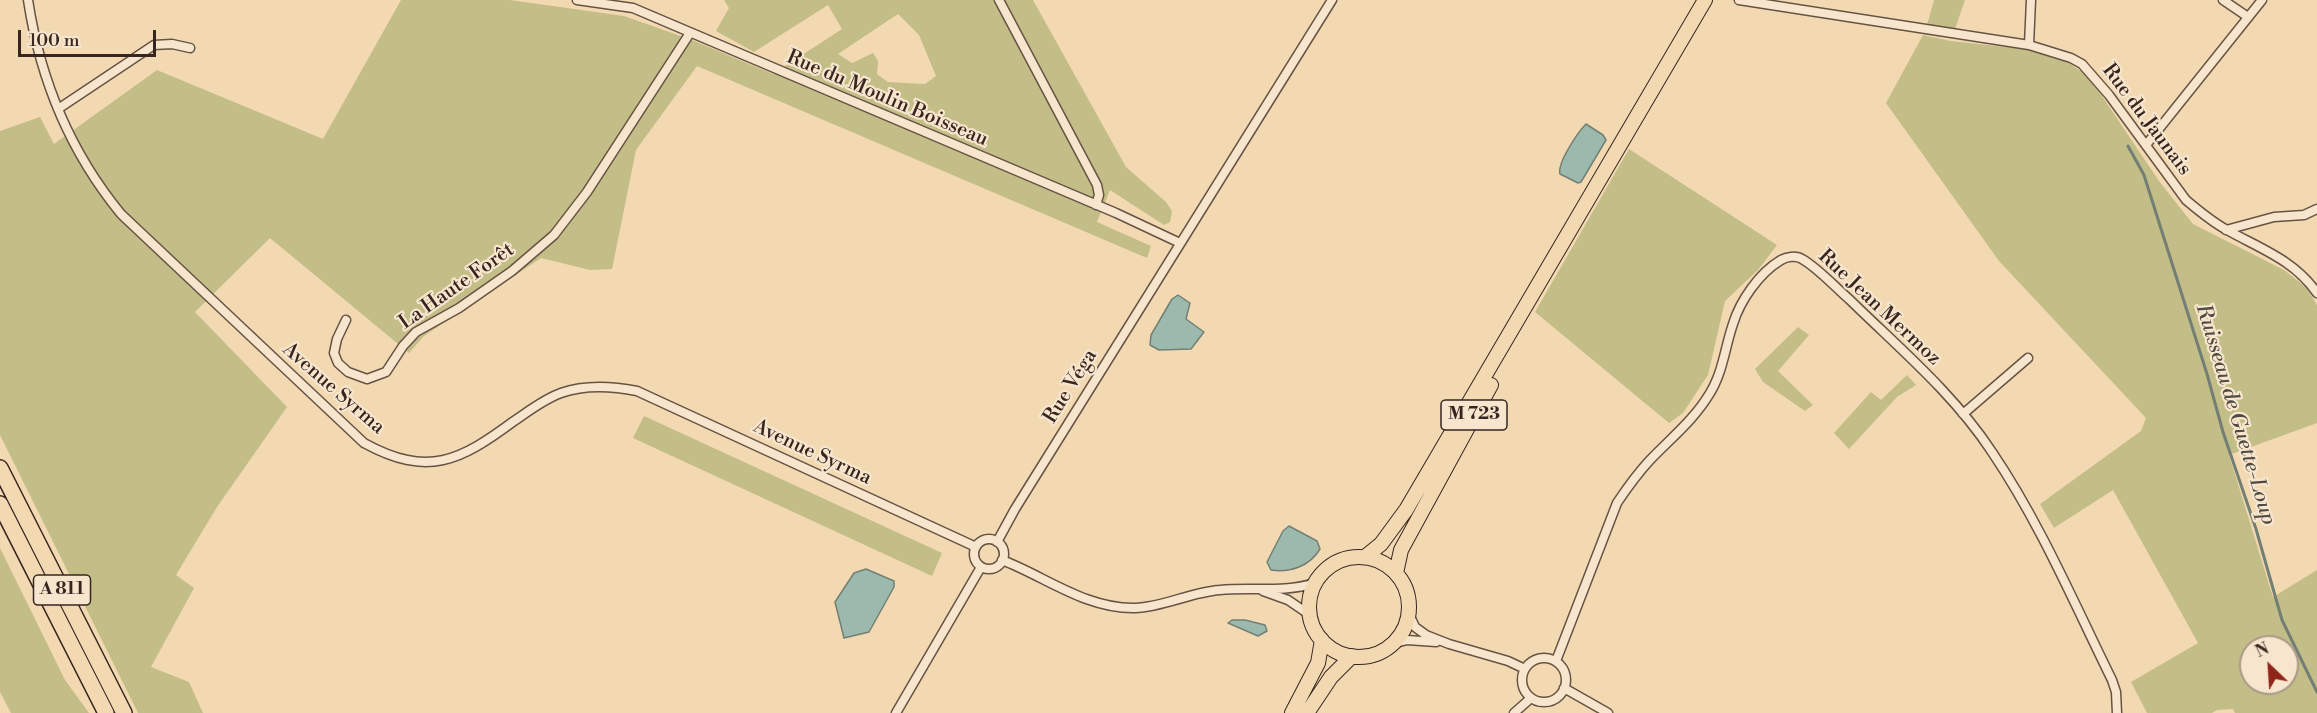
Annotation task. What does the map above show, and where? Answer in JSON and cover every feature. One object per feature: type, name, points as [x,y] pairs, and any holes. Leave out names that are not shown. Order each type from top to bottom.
[{"type":"highway","name":"A 811","points":[[0,468],[124,713]]},
{"type":"highway","name":"A 811","points":[[0,504],[106,713]]},
{"type":"main road","name":"M 723","points":[[1365,557],[1381,544],[1406,510],[1705,0]]},
{"type":"main road","name":"M 723","points":[[1396,573],[1401,550],[1520,332],[1555,257]]},
{"type":"main road","points":[[1365,557],[1384,564],[1396,573],[1406,592],[1409,614],[1404,628],[1392,644],[1375,654],[1352,656],[1335,651],[1322,640],[1314,629],[1309,602],[1315,583],[1327,568],[1339,561],[1365,557]]},
{"type":"main road","points":[[1293,713],[1318,663],[1322,640]]},
{"type":"main road","points":[[1307,713],[1331,677],[1352,656]]},
{"type":"street","name":"Avenue Syrma","points":[[28,0],[40,57],[58,109],[95,181],[121,214],[364,443],[398,458],[436,461],[456,457],[477,448],[542,402],[560,393],[600,386],[618,387],[638,391],[976,547]]},
{"type":"street","name":"Rue du Moulin Boisseau","points":[[577,0],[633,8],[1096,205],[1177,247]]},
{"type":"street","points":[[999,0],[1097,184],[1099,195],[1096,205]]},
{"type":"street","name":"Rue Véga","points":[[997,542],[1019,502],[1332,0]]},
{"type":"street","name":"Rue du Jaunais","points":[[1741,0],[2029,45],[2071,58],[2082,64],[2109,95],[2186,200],[2226,230],[2280,256],[2298,270],[2317,293]]},
{"type":"street","points":[[2029,45],[2031,0]]},
{"type":"street","points":[[2223,0],[2248,17]]},
{"type":"street","points":[[2146,145],[2262,0]]},
{"type":"street","name":"La Haute Forêt","points":[[346,320],[337,339],[334,353],[338,363],[348,372],[367,379],[386,372],[403,346],[416,332],[459,308],[513,270],[554,235],[587,192],[690,33]]},
{"type":"street","points":[[58,109],[154,45],[172,44],[190,48]]},
{"type":"street","points":[[2226,230],[2274,217],[2304,215],[2317,209]]},
{"type":"street","name":"Rue Jean Mermoz","points":[[1556,661],[1617,503],[1631,481],[1690,421],[1710,392],[1721,369],[1733,323],[1760,278],[1782,259],[1792,256],[1801,258],[1833,285],[1946,394],[1992,451],[2032,519],[2112,680],[2116,692],[2117,713]]},
{"type":"street","points":[[1963,414],[2028,358]]},
{"type":"street","points":[[987,539],[997,542],[1003,552],[1002,560],[991,568],[981,567],[974,556],[976,547],[987,539]]},
{"type":"street","points":[[1002,560],[1086,599],[1112,607],[1154,606],[1212,590],[1294,589],[1315,583]]},
{"type":"street","points":[[896,713],[981,567]]},
{"type":"street","points":[[1255,588],[1288,600],[1310,615]]},
{"type":"street","points":[[1409,614],[1412,623],[1420,632],[1449,644],[1508,661],[1525,669]]},
{"type":"street","points":[[1392,644],[1418,640],[1449,644]]},
{"type":"street","points":[[1539,658],[1556,661],[1561,665],[1566,676],[1561,694],[1550,701],[1543,702],[1531,698],[1523,688],[1522,675],[1528,664],[1539,658]]},
{"type":"street","points":[[1564,688],[1608,713]]},
{"type":"street","points":[[1514,713],[1531,698]]},
{"type":"shaded area","points":[[401,0],[510,0],[624,16],[692,40],[773,74],[842,29],[828,5],[754,52],[716,31],[729,8],[724,0],[1033,0],[1126,167],[1166,202],[1172,211],[1170,222],[1164,225],[1110,190],[1097,222],[1151,246],[1147,258],[697,66],[636,150],[612,269],[590,270],[541,258],[424,336],[409,353],[270,238],[195,312],[287,407],[217,507],[176,575],[194,588],[151,667],[189,682],[203,713],[138,713],[0,435],[0,131],[40,117],[54,144],[157,70],[323,139]],"holes":[[[898,14],[919,35],[936,76],[925,84],[888,82],[877,74],[878,61],[873,53],[852,63],[838,54]]]},
{"type":"shaded area","points":[[1934,0],[1965,0],[1955,29],[1927,25]]},
{"type":"shaded area","points":[[1923,35],[1951,41],[2025,49],[2067,62],[2084,73],[2159,181],[2193,224],[2284,270],[2306,287],[2317,305],[2317,423],[2229,455],[2273,597],[2317,570],[2317,713],[2235,713],[2233,709],[2217,710],[2212,713],[2147,713],[2131,682],[2198,643],[2113,490],[2054,528],[2040,504],[2141,431],[2146,418],[1999,261],[1886,103]]},
{"type":"shaded area","points":[[1586,124],[1603,135],[1606,140],[1581,182],[1578,183],[1560,174],[1560,169],[1569,148]]},
{"type":"shaded area","points":[[1629,149],[1777,245],[1758,270],[1725,301],[1708,375],[1683,413],[1669,423],[1535,312]]},
{"type":"shaded area","points":[[1178,295],[1190,303],[1186,319],[1204,332],[1191,349],[1159,350],[1150,345],[1151,335],[1172,299]]},
{"type":"shaded area","points":[[1798,327],[1809,335],[1778,371],[1813,405],[1805,411],[1763,382],[1755,369]]},
{"type":"shaded area","points":[[1907,375],[1916,385],[1897,397],[1849,449],[1834,433],[1871,392],[1881,400]]},
{"type":"shaded area","points":[[644,416],[942,553],[932,576],[633,438]]},
{"type":"shaded area","points":[[1289,526],[1317,541],[1320,549],[1311,560],[1299,567],[1271,570],[1267,562],[1283,531]]},
{"type":"shaded area","points":[[0,548],[65,680],[89,713],[11,713],[0,692]]},
{"type":"shaded area","points":[[866,569],[894,581],[894,587],[869,632],[844,638],[835,602],[854,573]]},
{"type":"shaded area","points":[[1232,620],[1245,620],[1265,625],[1267,631],[1258,636],[1228,623]]},
{"type":"waterway","name":"Ruisseau de Guette-Loup","points":[[2128,146],[2144,175],[2223,432],[2256,529],[2282,620],[2317,692]]}]
